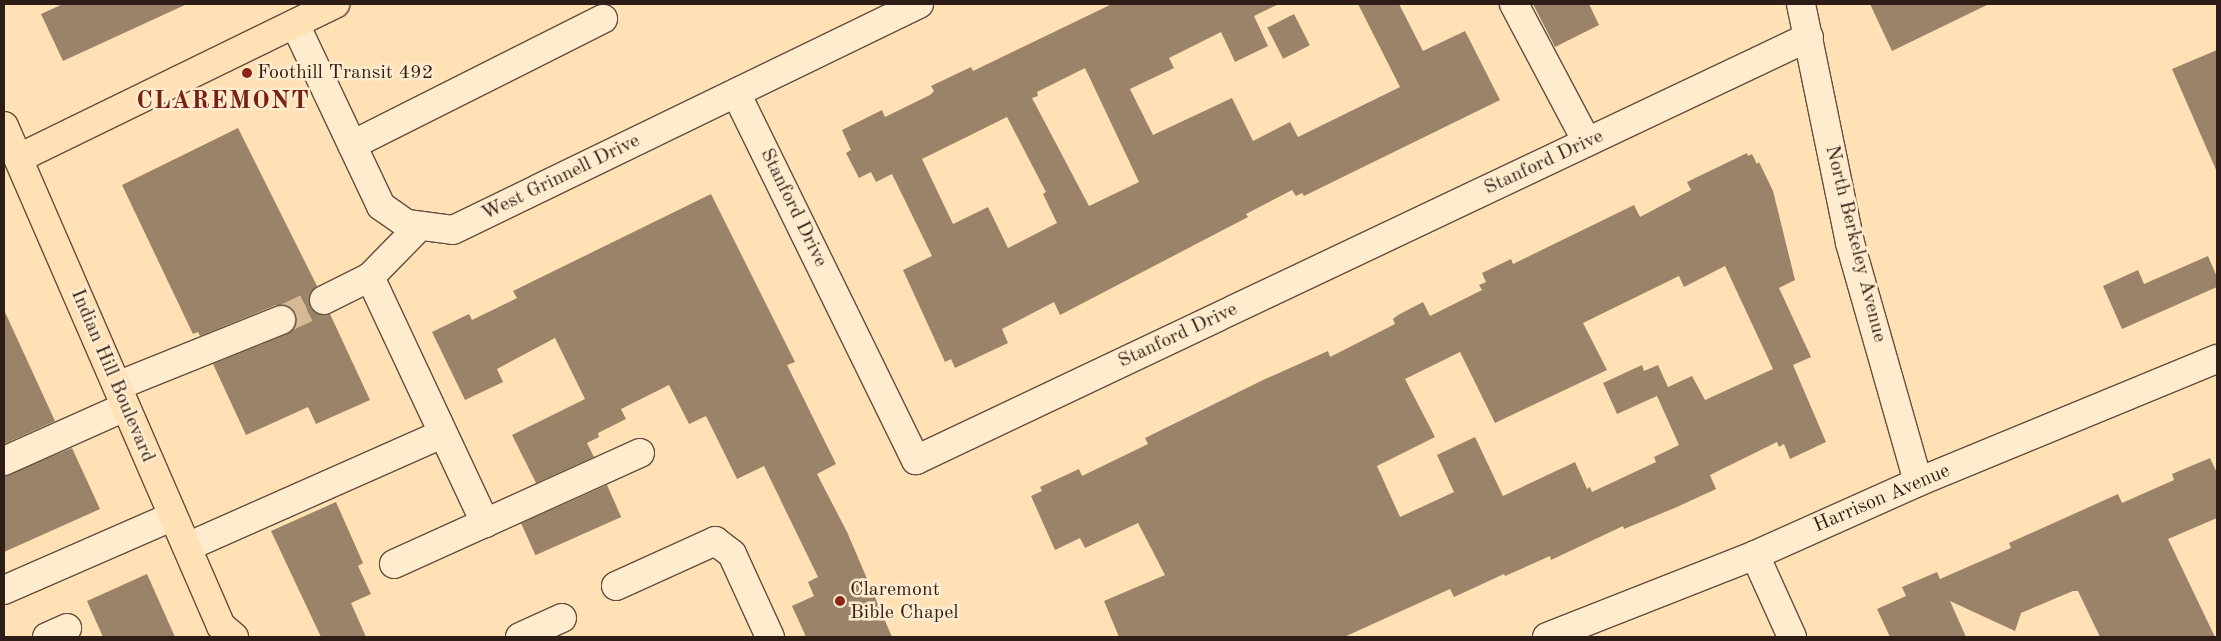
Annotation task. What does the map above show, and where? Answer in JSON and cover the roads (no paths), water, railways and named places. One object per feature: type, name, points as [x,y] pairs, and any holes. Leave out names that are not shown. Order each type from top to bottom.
[{"type":"main road","points":[[11,162],[335,4]]},
{"type":"main road","name":"Indian Hill Boulevard","points":[[4,126],[11,162],[121,397],[225,634]]},
{"type":"street","name":"West Grinnell Drive","points":[[295,24],[381,206],[406,224],[453,230],[919,4]]},
{"type":"street","points":[[1514,4],[1587,142]]},
{"type":"street","name":"North Berkeley Avenue","points":[[1801,4],[1850,243],[1918,482]]},
{"type":"street","points":[[352,145],[603,19]]},
{"type":"street","name":"Stanford Drive","points":[[736,93],[916,460],[1809,37]]},
{"type":"street","points":[[324,300],[370,276],[420,226]]},
{"type":"street","points":[[370,276],[485,523]]},
{"type":"street","points":[[4,462],[121,397],[281,320]]},
{"type":"street","name":"Harrison Avenue","points":[[1547,637],[1755,555],[1918,482],[2217,359]]},
{"type":"street","points":[[186,547],[442,434]]},
{"type":"street","points":[[394,564],[640,453]]},
{"type":"street","points":[[4,590],[173,516]]},
{"type":"street","points":[[616,586],[715,541],[732,554],[770,637]]},
{"type":"street","points":[[1755,555],[1792,637]]},
{"type":"street","points":[[520,637],[562,618]]},
{"type":"tunnel","points":[[281,320],[324,300]]},
{"type":"place","name":"Foothill Transit 492","points":[[247,73]]},
{"type":"place","name":"Claremont Bible Chapel","points":[[840,601]]},
{"type":"district","name":"CLAREMONT","points":[[223,102]]}]
